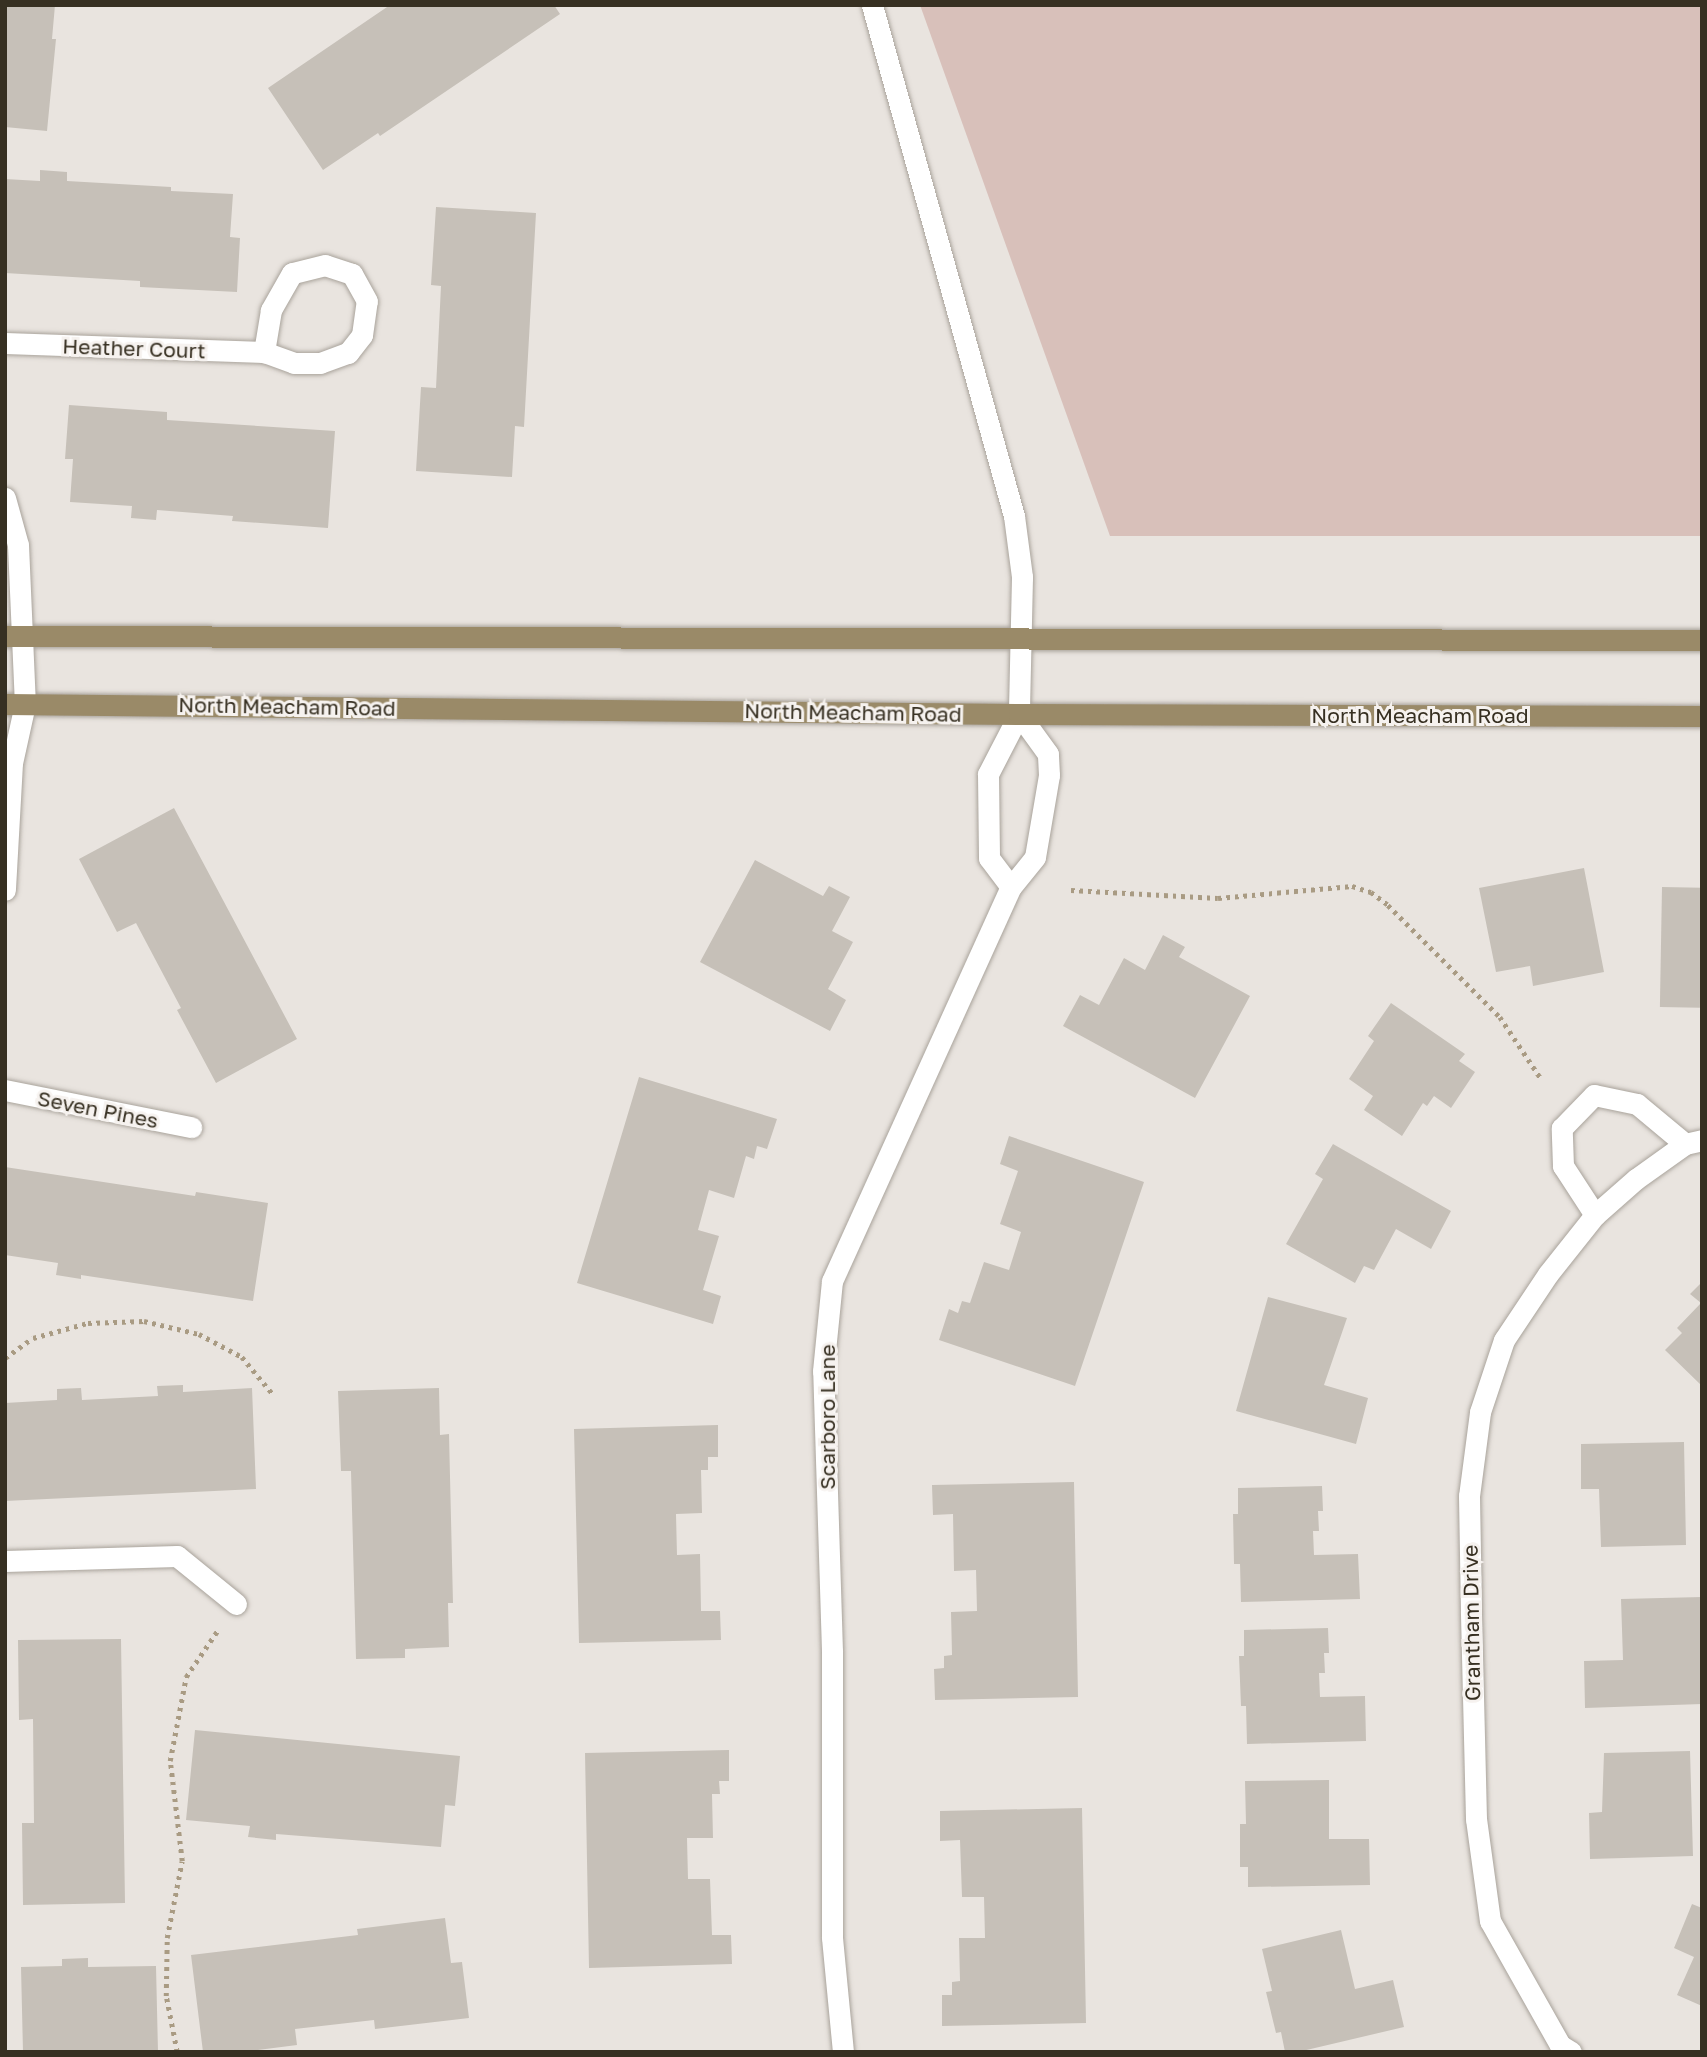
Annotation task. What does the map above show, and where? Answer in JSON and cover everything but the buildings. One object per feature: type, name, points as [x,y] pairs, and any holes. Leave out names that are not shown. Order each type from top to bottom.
[{"type":"main road","points":[[14,636],[1702,640]]},
{"type":"main road","name":"North Meacham Road","points":[[15,704],[1019,714],[1702,716]]},
{"type":"street","points":[[872,5],[1014,516],[1022,577],[1019,714],[988,774],[989,858],[1011,887]]},
{"type":"street","name":"Heather Court","points":[[5,343],[264,352],[293,363],[320,363],[348,353],[362,335],[366,301],[352,274],[325,265],[292,273],[271,310],[264,352]]},
{"type":"street","points":[[5,498],[18,545],[14,636],[15,704],[5,890]]},
{"type":"street","name":"Scarboro Lane","points":[[843,2052],[832,1937],[832,1651],[823,1371],[832,1281],[1011,887],[1035,857],[1049,775],[1048,754],[1019,714]]},
{"type":"street","name":"Seven Pines","points":[[5,1090],[191,1127]]},
{"type":"street","name":"Grantham Drive","points":[[1563,2049],[1490,1922],[1476,1819],[1469,1496],[1480,1412],[1504,1340],[1548,1274],[1595,1215],[1636,1179],[1693,1142],[1637,1104],[1594,1095],[1562,1128],[1563,1166],[1595,1215]]},
{"type":"street","points":[[5,1561],[177,1556],[236,1604]]},
{"type":"path","points":[[1070,890],[1218,898],[1352,886],[1371,892],[1388,905],[1500,1017],[1542,1080]]},
{"type":"path","points":[[5,1358],[33,1338],[89,1323],[144,1321],[199,1334],[242,1357],[272,1393]]},
{"type":"path","points":[[177,2052],[166,1996],[167,1938],[182,1861],[170,1761],[186,1676],[236,1604]]},
{"type":"shaded area","points":[[920,5],[1702,5],[1702,536],[1110,536]]}]
